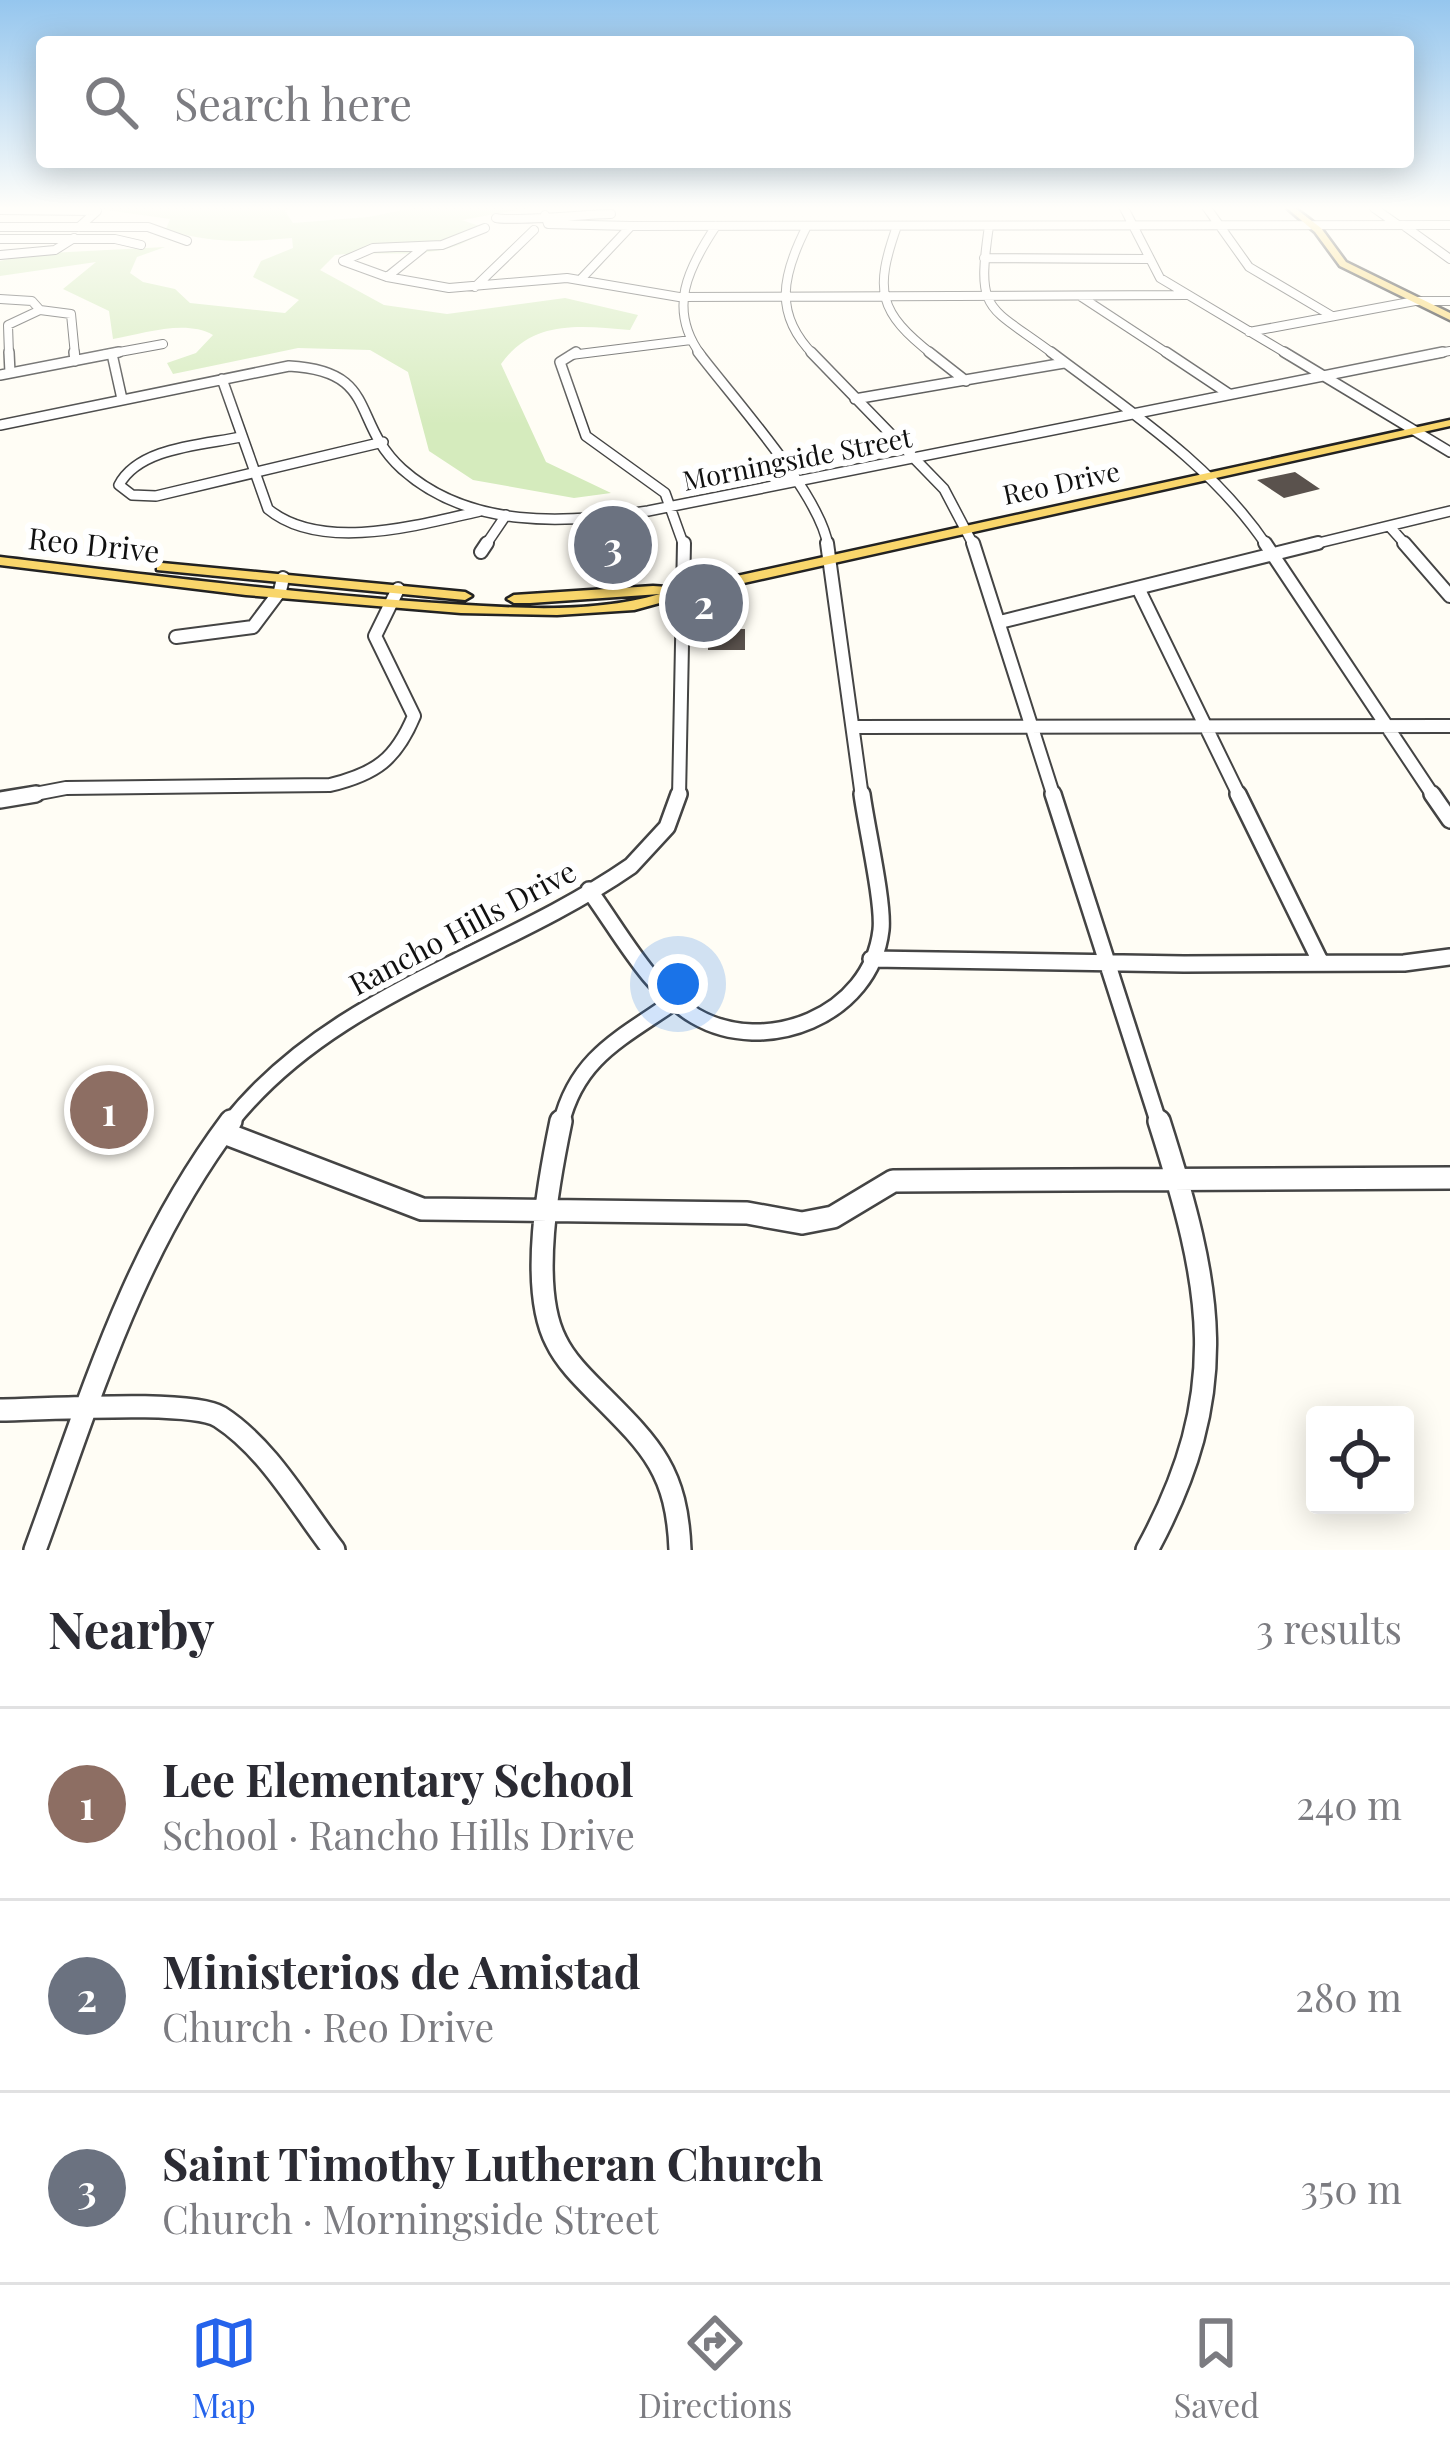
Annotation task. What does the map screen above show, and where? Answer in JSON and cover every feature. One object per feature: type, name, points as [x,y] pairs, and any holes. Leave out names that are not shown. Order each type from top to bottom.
[{"type":"main road","points":[[1375,280],[1450,317]]},
{"type":"main road","name":"Reo Drive","points":[[0,550],[282,584],[388,603],[590,611],[670,599],[682,592],[967,526],[1450,423]]},
{"type":"main road","name":"Reo Drive","points":[[0,561],[532,600],[669,586],[682,592]]},
{"type":"street","points":[[404,280],[475,287],[554,280]]},
{"type":"street","points":[[475,287],[482,280]]},
{"type":"street","points":[[594,280],[680,297],[1187,296]]},
{"type":"street","points":[[590,890],[675,1001],[700,1018],[730,1029],[794,1028],[837,1007],[857,985],[881,930],[826,534],[795,480],[691,340],[680,297],[684,280]]},
{"type":"street","points":[[782,280],[778,296],[798,339],[915,456],[944,489],[967,526],[1177,1178],[1205,1296],[1206,1381],[1192,1455],[1147,1550]]},
{"type":"street","points":[[882,280],[881,295],[903,327],[966,381]]},
{"type":"street","points":[[983,280],[982,296],[1000,317],[1210,475],[1273,554],[1450,820]]},
{"type":"street","points":[[1164,280],[1450,452]]},
{"type":"street","points":[[1271,280],[1332,316]]},
{"type":"street","points":[[1080,296],[1229,394]]},
{"type":"street","points":[[0,299],[28,300],[40,310],[71,314],[75,361]]},
{"type":"street","points":[[1249,332],[1415,301],[1450,301]]},
{"type":"street","points":[[40,310],[8,325],[5,374],[163,344]]},
{"type":"street","points":[[671,506],[646,475],[586,436],[560,362],[582,352],[691,340]]},
{"type":"street","name":"Morningside Street","points":[[0,425],[296,366],[336,371],[348,379],[405,472],[480,511],[542,520],[608,518],[1450,351]]},
{"type":"street","points":[[112,354],[122,399]]},
{"type":"street","points":[[855,399],[1064,363]]},
{"type":"street","points":[[222,380],[274,518],[306,531],[333,532],[480,511]]},
{"type":"street","points":[[241,437],[142,460],[123,473],[119,485],[132,495],[156,496],[383,442]]},
{"type":"street","name":"Rancho Hills Drive","points":[[34,1550],[158,1230],[224,1133],[273,1074],[303,1047],[353,1015],[590,890],[651,850],[676,809],[684,539],[671,506]]},
{"type":"street","points":[[1000,622],[1450,511]]},
{"type":"street","points":[[481,552],[506,515]]},
{"type":"street","points":[[1390,526],[1450,596]]},
{"type":"street","points":[[176,637],[253,627],[282,584]]},
{"type":"street","points":[[0,800],[66,788],[330,785],[359,778],[387,762],[409,738],[414,716],[375,636],[398,589]]},
{"type":"street","points":[[1139,590],[1321,963]]},
{"type":"street","points":[[855,727],[1450,726]]},
{"type":"street","points":[[871,959],[1321,963],[1450,957]]},
{"type":"street","points":[[675,1001],[574,1082],[563,1113],[549,1210],[544,1296],[555,1339],[651,1445],[669,1473],[677,1495],[680,1550]]},
{"type":"street","points":[[224,1133],[415,1208],[747,1213],[802,1223],[833,1217],[893,1181],[1450,1178]]},
{"type":"street","points":[[0,1410],[185,1409],[216,1414],[252,1442],[334,1550]]},
{"type":"green space","points":[[74,280],[141,280],[175,289],[190,303],[285,313],[299,300],[260,280],[339,280],[384,305],[447,314],[565,298],[638,315],[630,330],[576,327],[543,332],[514,349],[501,364],[546,462],[611,493],[574,498],[473,480],[429,451],[408,372],[370,350],[298,348],[173,374],[167,363],[196,353],[213,335],[177,328],[113,339],[109,311],[63,289]]},
{"type":"building","points":[[1295,472],[1320,489],[1284,498],[1257,480]]},
{"type":"building","points":[[708,629],[745,629],[745,650],[708,650]]},
{"type":"place","name":"Saint Timothy Lutheran Church","points":[[613,545]]},
{"type":"place","name":"Ministerios de Amistad","points":[[704,603]]},
{"type":"place","name":"Lee Elementary School","points":[[109,1110]]}]
